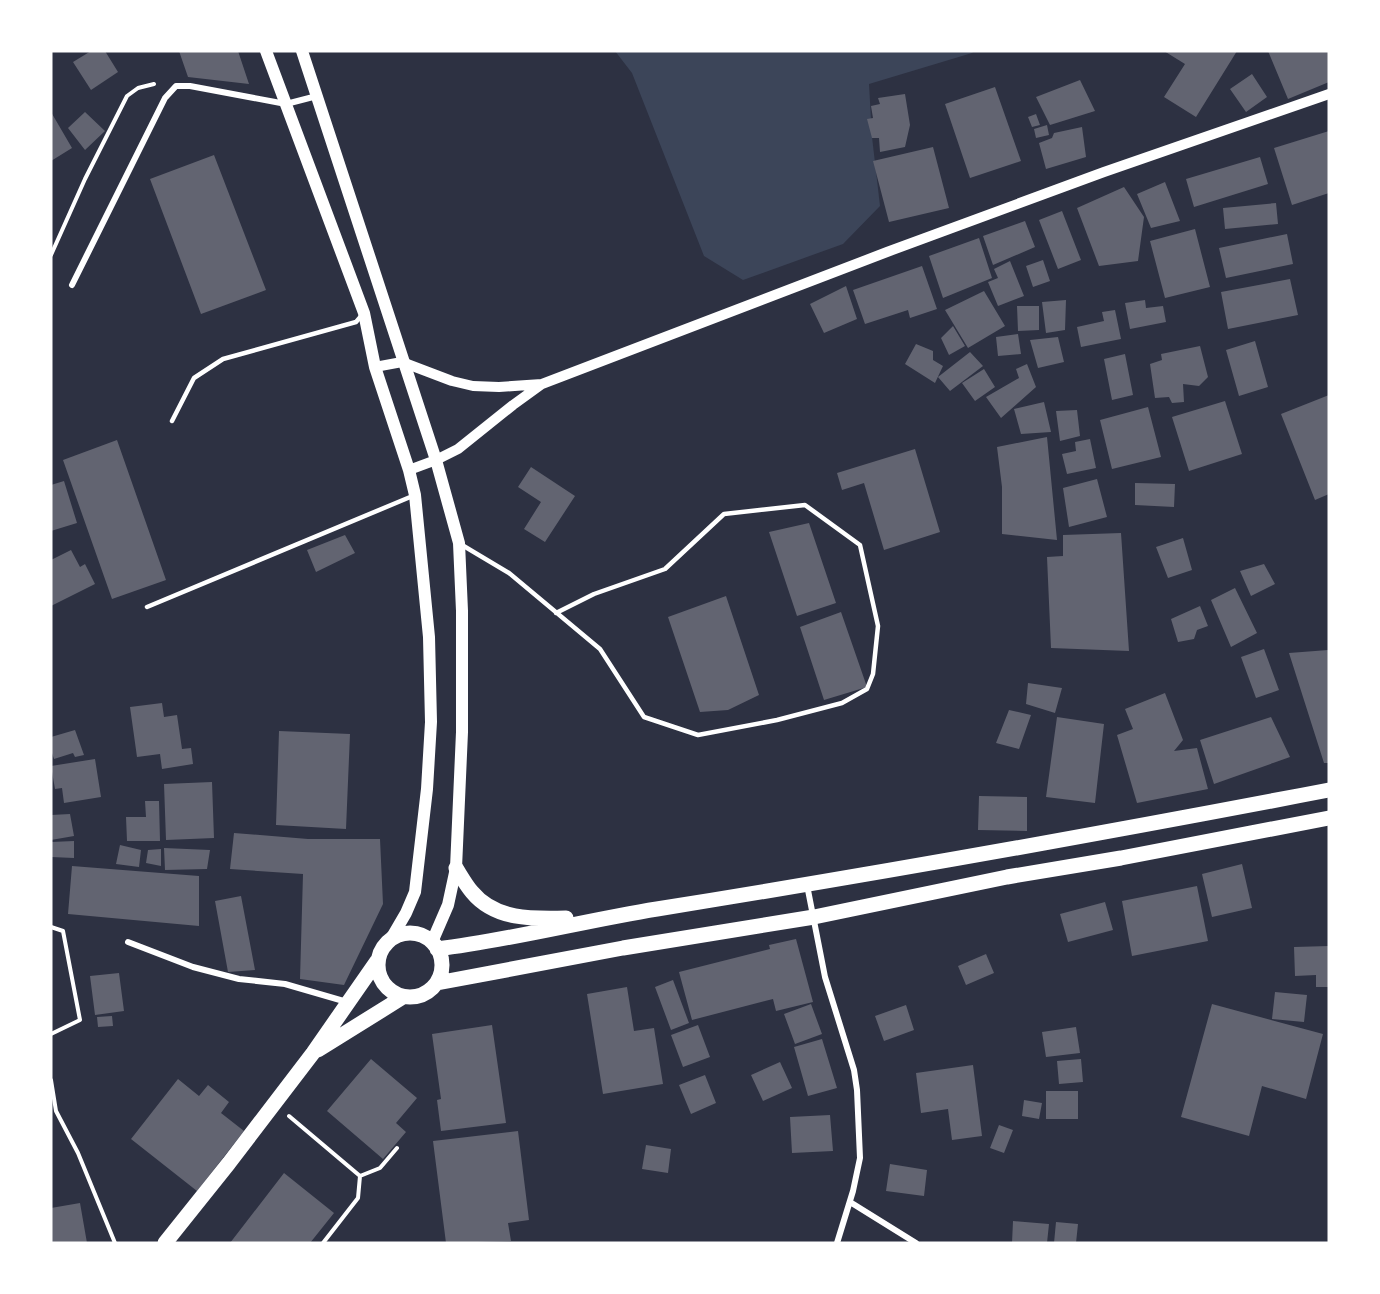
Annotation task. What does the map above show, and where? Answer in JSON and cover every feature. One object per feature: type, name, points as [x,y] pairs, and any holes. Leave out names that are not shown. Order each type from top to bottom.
[{"type":"main road","points":[[165,1243],[313,1053],[377,961],[380,952],[406,913],[414,892],[427,789],[431,722],[429,637],[415,495],[375,367],[364,313],[266,51]]},
{"type":"main road","points":[[303,51],[402,362],[436,460],[459,543],[462,611],[462,732],[456,868],[448,905],[435,945],[442,965],[437,983]]},
{"type":"main road","points":[[392,937],[410,932],[418,933],[435,945],[468,945],[610,916],[807,885],[1115,831],[1329,790]]},
{"type":"main road","points":[[377,961],[381,980],[387,988],[403,997],[412,997],[423,994],[437,983],[623,948],[814,917],[1007,877],[1121,858],[1329,818]]},
{"type":"main road","points":[[1115,831],[1121,858]]},
{"type":"main road","points":[[456,868],[471,892],[482,902],[507,915],[532,918],[610,916]]},
{"type":"main road","points":[[313,1053],[403,997]]},
{"type":"street","points":[[72,285],[165,98],[176,86],[190,86],[286,104],[317,96]]},
{"type":"street","points":[[409,470],[458,449],[543,384],[898,248],[1104,172],[1329,94]]},
{"type":"street","points":[[375,367],[402,362],[452,381],[473,386],[543,384]]},
{"type":"street","points":[[807,885],[825,977],[854,1070],[857,1090],[860,1158],[850,1202],[837,1243]]},
{"type":"street","points":[[128,942],[193,967],[239,979],[285,984],[348,1003]]},
{"type":"street","points":[[850,1202],[916,1243]]},
{"type":"lane","points":[[172,421],[194,378],[223,359],[356,322],[364,313]]},
{"type":"lane","points":[[147,607],[415,495]]},
{"type":"lane","points":[[459,543],[509,573],[556,613],[600,649],[644,717],[698,735],[777,720],[842,703],[867,689],[873,674],[878,626],[860,545],[805,505],[724,514],[665,569],[594,594],[556,613]]},
{"type":"path","points":[[51,255],[85,179],[127,96],[138,88],[150,84],[176,86]]},
{"type":"path","points":[[51,927],[63,931],[80,1020],[51,1034]]},
{"type":"path","points":[[51,1080],[56,1111],[78,1153],[115,1243]]},
{"type":"path","points":[[274,1103],[360,1176]]},
{"type":"path","points":[[360,1176],[380,1168],[397,1148]]},
{"type":"path","points":[[323,1243],[358,1198],[360,1176]]},
{"type":"shaded area","points":[[615,51],[974,51],[869,84],[880,206],[843,244],[743,280],[704,256],[632,73]]},
{"type":"building","points":[[91,51],[105,51],[118,72],[91,90],[73,62]]},
{"type":"building","points":[[179,51],[238,51],[249,84],[188,77]]},
{"type":"building","points":[[1164,51],[1237,51],[1196,117],[1164,97],[1185,64]]},
{"type":"building","points":[[1268,51],[1329,51],[1329,82],[1288,99]]},
{"type":"building","points":[[1252,74],[1267,97],[1246,112],[1230,89]]},
{"type":"building","points":[[1080,80],[1095,111],[1050,125],[1036,97]]},
{"type":"building","points":[[995,87],[1021,161],[970,178],[945,104]]},
{"type":"building","points":[[905,94],[910,125],[905,147],[880,152],[879,138],[872,138],[867,119],[873,118],[871,106],[880,104],[878,98]]},
{"type":"building","points":[[51,112],[72,148],[51,161]]},
{"type":"building","points":[[85,112],[105,131],[85,150],[68,128]]},
{"type":"building","points":[[1036,114],[1040,125],[1032,127],[1028,117]]},
{"type":"building","points":[[1047,125],[1049,135],[1036,138],[1034,129]]},
{"type":"building","points":[[1082,127],[1086,157],[1046,169],[1039,143],[1052,138],[1054,133]]},
{"type":"building","points":[[1329,131],[1329,193],[1292,205],[1274,148]]},
{"type":"building","points":[[933,147],[949,208],[889,222],[873,161]]},
{"type":"building","points":[[214,155],[266,290],[201,314],[150,179]]},
{"type":"building","points":[[1260,157],[1268,184],[1194,207],[1186,179]]},
{"type":"building","points":[[1165,182],[1180,221],[1151,228],[1137,194]]},
{"type":"building","points":[[1124,187],[1144,217],[1138,261],[1099,266],[1077,208]]},
{"type":"building","points":[[1276,203],[1278,224],[1225,229],[1223,208]]},
{"type":"building","points":[[1062,211],[1081,260],[1058,269],[1039,220]]},
{"type":"building","points":[[1025,221],[1035,247],[993,265],[983,236]]},
{"type":"building","points":[[1195,229],[1210,287],[1165,298],[1150,241]]},
{"type":"building","points":[[1287,234],[1293,264],[1226,278],[1219,248]]},
{"type":"building","points":[[979,238],[992,278],[943,298],[929,256]]},
{"type":"building","points":[[1043,260],[1050,281],[1033,287],[1026,266]]},
{"type":"building","points":[[1010,261],[1024,296],[998,306],[988,282],[998,278],[994,269]]},
{"type":"building","points":[[922,266],[937,309],[910,318],[908,310],[865,324],[853,290]]},
{"type":"building","points":[[1290,279],[1298,315],[1228,329],[1221,292]]},
{"type":"building","points":[[846,286],[857,319],[824,333],[810,304]]},
{"type":"building","points":[[984,291],[1005,326],[968,348],[945,310]]},
{"type":"building","points":[[1066,300],[1065,330],[1046,333],[1042,302]]},
{"type":"building","points":[[1145,300],[1146,308],[1163,306],[1166,322],[1130,329],[1125,303]]},
{"type":"building","points":[[1017,306],[1039,306],[1039,330],[1018,331]]},
{"type":"building","points":[[1115,310],[1121,339],[1081,347],[1077,327],[1104,321],[1102,312]]},
{"type":"building","points":[[953,326],[965,346],[949,355],[941,338]]},
{"type":"building","points":[[1018,334],[1021,354],[998,356],[996,337]]},
{"type":"building","points":[[1058,337],[1064,362],[1038,368],[1030,340]]},
{"type":"building","points":[[1255,341],[1268,387],[1239,396],[1226,350]]},
{"type":"building","points":[[916,344],[933,351],[933,360],[943,366],[935,383],[905,364]]},
{"type":"building","points":[[1200,346],[1208,377],[1199,386],[1183,384],[1184,402],[1172,403],[1169,397],[1155,398],[1150,364],[1162,360],[1161,354]]},
{"type":"building","points":[[970,352],[983,366],[950,391],[938,377]]},
{"type":"building","points":[[1125,354],[1133,395],[1112,400],[1104,359]]},
{"type":"building","points":[[1027,364],[1036,387],[1001,418],[986,397],[1019,378],[1016,369]]},
{"type":"building","points":[[984,369],[995,387],[975,401],[962,383]]},
{"type":"building","points":[[1329,395],[1329,494],[1315,500],[1281,414]]},
{"type":"building","points":[[1225,401],[1242,454],[1189,471],[1172,417]]},
{"type":"building","points":[[1044,402],[1051,432],[1021,434],[1014,409]]},
{"type":"building","points":[[1148,407],[1161,457],[1112,469],[1100,420]]},
{"type":"building","points":[[1077,410],[1080,436],[1060,441],[1056,411]]},
{"type":"building","points":[[1047,437],[1057,540],[1002,534],[1002,487],[997,447]]},
{"type":"building","points":[[1090,439],[1096,468],[1067,474],[1062,454],[1076,451],[1075,442]]},
{"type":"building","points":[[117,440],[166,580],[112,599],[63,460]]},
{"type":"building","points":[[915,449],[940,532],[884,550],[864,483],[842,490],[837,473]]},
{"type":"building","points":[[531,467],[575,496],[545,542],[524,529],[541,502],[518,487]]},
{"type":"building","points":[[1097,479],[1107,517],[1069,527],[1063,488]]},
{"type":"building","points":[[64,481],[77,523],[51,531],[51,485]]},
{"type":"building","points":[[1135,483],[1175,484],[1174,507],[1135,505]]},
{"type":"building","points":[[809,523],[836,603],[797,616],[769,532]]},
{"type":"building","points":[[1121,533],[1129,651],[1051,648],[1047,557],[1063,556],[1063,535]]},
{"type":"building","points":[[345,535],[355,553],[316,572],[307,550]]},
{"type":"building","points":[[1183,538],[1192,570],[1168,578],[1156,547]]},
{"type":"building","points":[[71,550],[80,567],[85,564],[95,584],[51,606],[51,560]]},
{"type":"building","points":[[1264,564],[1275,584],[1251,596],[1240,571]]},
{"type":"building","points":[[1235,588],[1257,633],[1231,647],[1211,600]]},
{"type":"building","points":[[726,596],[759,695],[728,710],[700,712],[668,617]]},
{"type":"building","points":[[1200,606],[1208,626],[1197,630],[1194,639],[1178,642],[1171,619]]},
{"type":"building","points":[[841,612],[867,687],[824,700],[800,627]]},
{"type":"building","points":[[1264,649],[1279,690],[1256,698],[1241,657]]},
{"type":"building","points":[[1328,650],[1329,763],[1324,763],[1289,653]]},
{"type":"building","points":[[1028,683],[1062,688],[1055,713],[1026,704]]},
{"type":"building","points":[[1165,693],[1183,740],[1174,751],[1197,748],[1208,789],[1137,803],[1117,735],[1133,729],[1125,709]]},
{"type":"building","points":[[162,703],[164,717],[177,715],[182,749],[191,748],[193,764],[162,769],[160,754],[137,757],[130,707]]},
{"type":"building","points":[[1009,710],[1031,715],[1019,749],[996,743]]},
{"type":"building","points":[[1057,717],[1104,724],[1095,803],[1046,797]]},
{"type":"building","points":[[1271,717],[1290,757],[1214,784],[1200,740]]},
{"type":"building","points":[[75,730],[84,755],[75,757],[73,753],[54,759],[51,737]]},
{"type":"building","points":[[279,731],[350,734],[346,829],[276,825]]},
{"type":"building","points":[[95,759],[101,797],[64,803],[62,788],[55,789],[51,766]]},
{"type":"building","points":[[212,782],[214,838],[166,840],[164,784]]},
{"type":"building","points":[[979,796],[1027,797],[1027,831],[978,830]]},
{"type":"building","points":[[145,801],[159,801],[160,841],[127,841],[126,817],[146,817]]},
{"type":"building","points":[[70,814],[74,836],[51,840],[51,815]]},
{"type":"building","points":[[234,833],[308,839],[380,839],[383,904],[344,985],[300,979],[303,874],[230,869]]},
{"type":"building","points":[[74,841],[74,858],[51,857],[51,842]]},
{"type":"building","points":[[120,845],[141,850],[139,867],[116,864]]},
{"type":"building","points":[[164,848],[210,850],[207,869],[165,870]]},
{"type":"building","points":[[161,849],[161,866],[146,863],[148,850]]},
{"type":"building","points":[[1242,864],[1252,908],[1212,917],[1202,874]]},
{"type":"building","points":[[72,866],[199,876],[199,926],[68,914]]},
{"type":"building","points":[[1197,886],[1208,941],[1132,956],[1122,901]]},
{"type":"building","points":[[241,896],[255,970],[228,972],[215,901]]},
{"type":"building","points":[[1105,902],[1113,930],[1068,942],[1060,914]]},
{"type":"building","points":[[796,939],[813,1002],[776,1011],[773,999],[692,1020],[679,972],[770,949],[769,945]]},
{"type":"building","points":[[1329,946],[1329,987],[1316,987],[1316,975],[1295,976],[1294,947]]},
{"type":"building","points":[[986,954],[994,973],[966,985],[958,966]]},
{"type":"building","points":[[119,973],[124,1011],[95,1015],[90,976]]},
{"type":"building","points":[[673,980],[689,1023],[671,1030],[655,987]]},
{"type":"building","points":[[627,987],[634,1031],[654,1028],[663,1084],[603,1094],[587,994]]},
{"type":"building","points":[[1275,992],[1307,995],[1304,1022],[1272,1019]]},
{"type":"building","points":[[811,1004],[822,1034],[795,1044],[784,1014]]},
{"type":"building","points":[[1212,1004],[1323,1034],[1306,1099],[1262,1086],[1249,1136],[1181,1117]]},
{"type":"building","points":[[906,1005],[914,1030],[884,1041],[875,1016]]},
{"type":"building","points":[[112,1016],[113,1026],[98,1027],[97,1017]]},
{"type":"building","points":[[492,1025],[506,1123],[441,1131],[437,1100],[441,1099],[432,1034]]},
{"type":"building","points":[[698,1025],[710,1057],[683,1067],[671,1035]]},
{"type":"building","points":[[1076,1027],[1080,1053],[1046,1057],[1042,1032]]},
{"type":"building","points":[[822,1039],[837,1088],[808,1096],[794,1047]]},
{"type":"building","points":[[371,1059],[417,1098],[396,1123],[406,1132],[383,1159],[327,1111]]},
{"type":"building","points":[[1081,1059],[1083,1082],[1059,1084],[1057,1061]]},
{"type":"building","points":[[780,1062],[792,1088],[763,1101],[751,1075]]},
{"type":"building","points":[[973,1065],[982,1136],[952,1140],[948,1109],[921,1113],[916,1073]]},
{"type":"building","points":[[705,1075],[716,1103],[691,1114],[679,1085]]},
{"type":"building","points":[[178,1079],[199,1096],[208,1085],[229,1102],[221,1113],[244,1131],[197,1191],[131,1139]]},
{"type":"building","points":[[1046,1091],[1078,1091],[1078,1119],[1046,1119]]},
{"type":"building","points":[[1024,1100],[1042,1103],[1039,1119],[1022,1116]]},
{"type":"building","points":[[830,1115],[833,1151],[792,1153],[790,1117]]},
{"type":"building","points":[[999,1125],[1013,1130],[1004,1153],[990,1148]]},
{"type":"building","points":[[518,1131],[529,1220],[508,1223],[511,1241],[446,1243],[433,1141]]},
{"type":"building","points":[[646,1145],[671,1149],[668,1173],[642,1169]]},
{"type":"building","points":[[890,1164],[927,1170],[924,1196],[886,1191]]},
{"type":"building","points":[[284,1173],[334,1213],[310,1243],[230,1243]]},
{"type":"building","points":[[80,1203],[87,1243],[51,1243],[51,1208]]},
{"type":"building","points":[[1013,1221],[1049,1224],[1047,1243],[1012,1243]]},
{"type":"building","points":[[1056,1222],[1078,1224],[1076,1243],[1054,1243]]}]
